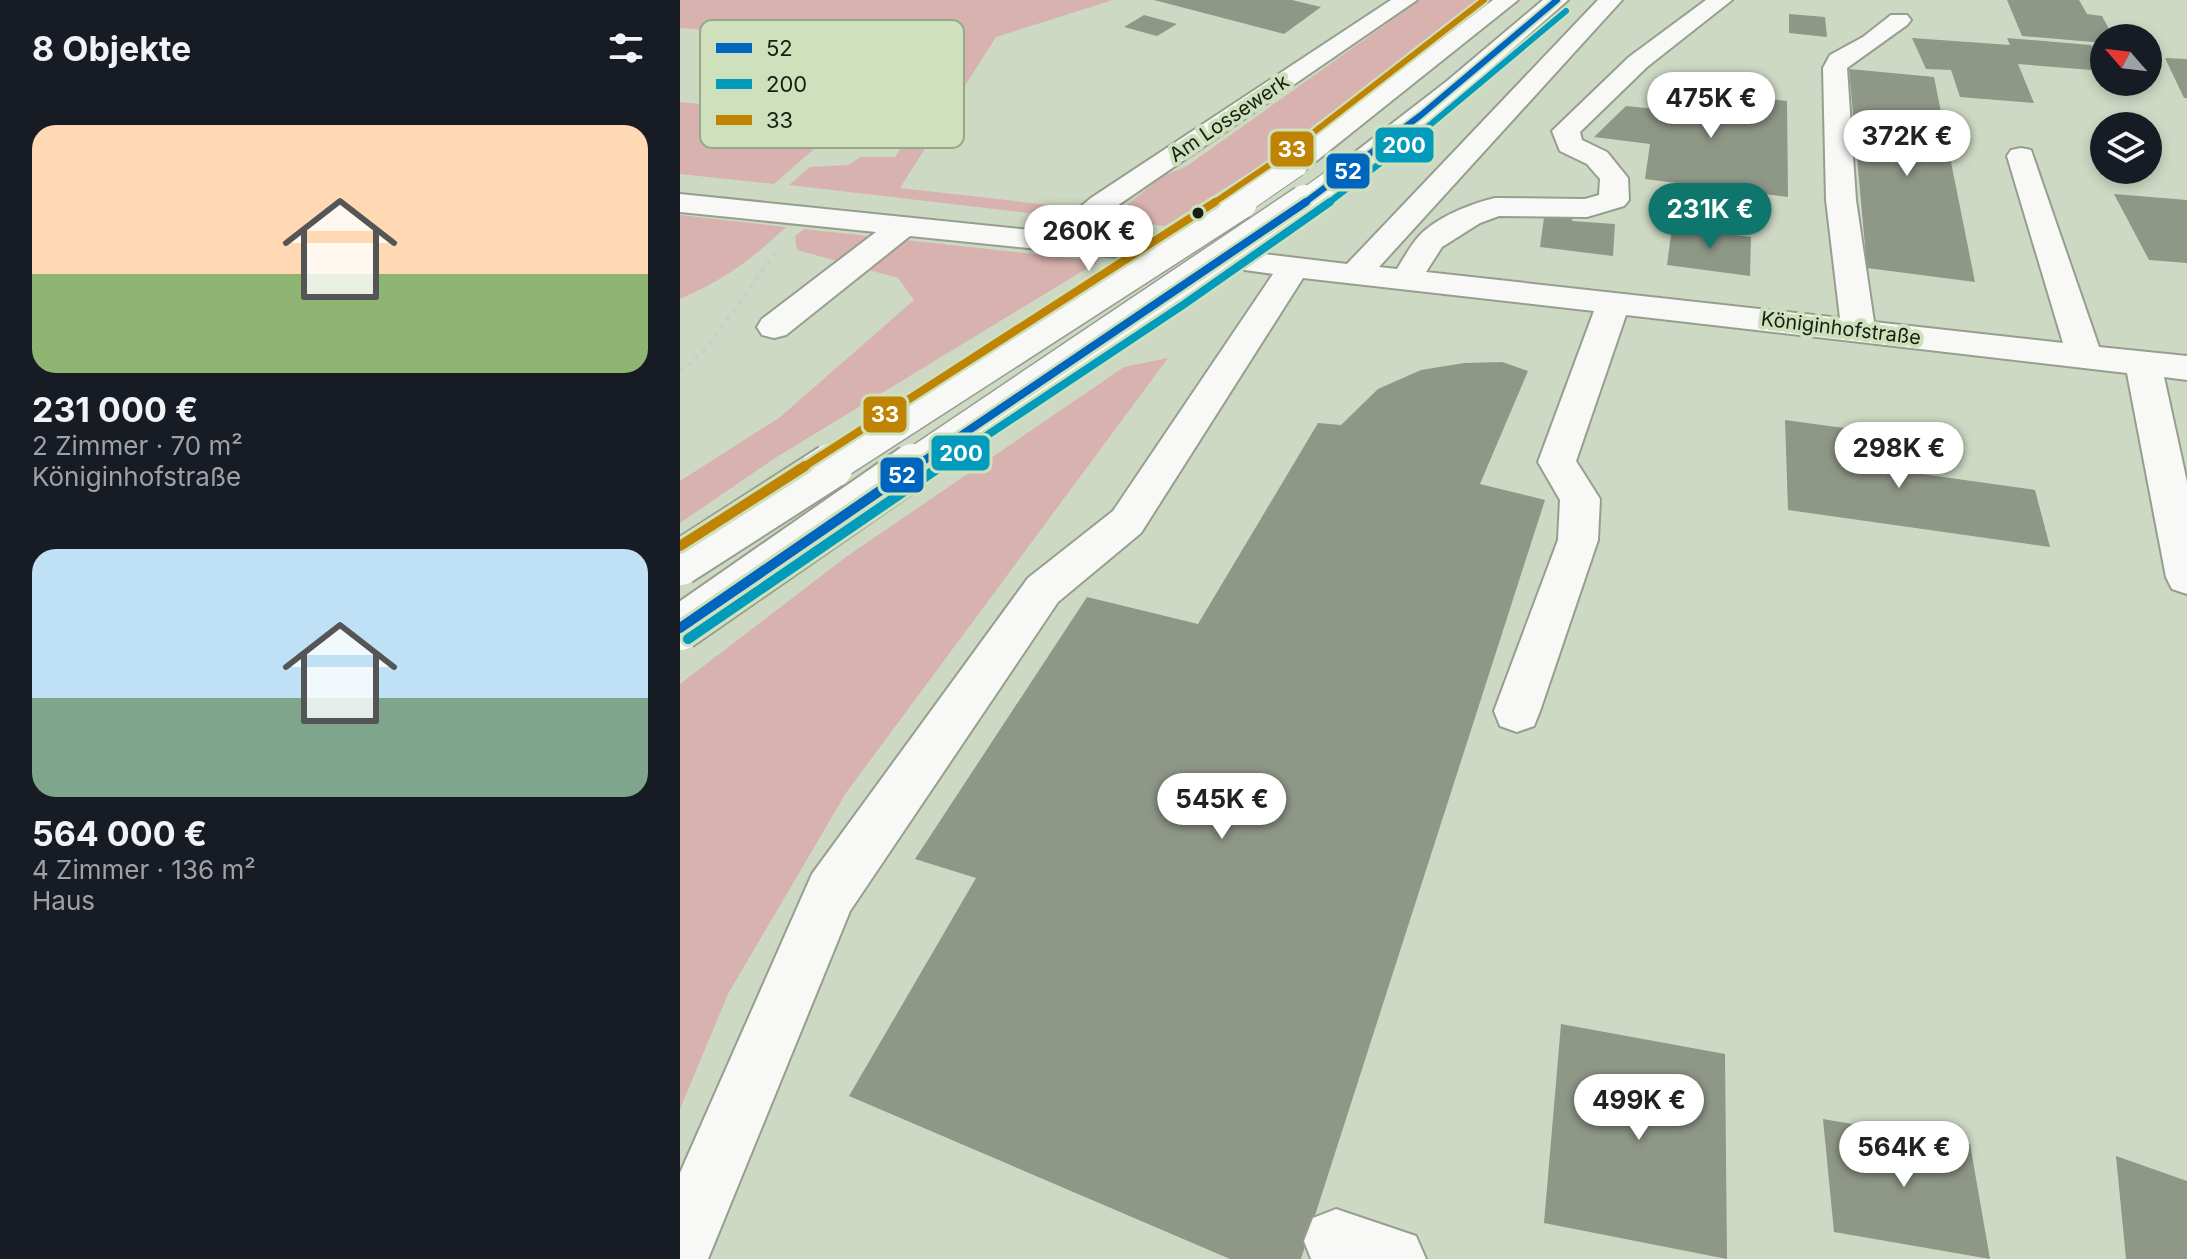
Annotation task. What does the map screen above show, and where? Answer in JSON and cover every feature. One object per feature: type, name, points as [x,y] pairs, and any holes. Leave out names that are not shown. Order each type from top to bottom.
[{"type":"main road","name":"Am Lossewerk","points":[[1057,242],[1101,204],[1406,0]]},
{"type":"main road","points":[[680,563],[1203,227],[1295,164],[1507,0]]},
{"type":"main road","points":[[680,628],[791,549],[1338,179],[1456,86],[1557,0]]},
{"type":"main road","points":[[1356,273],[1611,0]]},
{"type":"main road","points":[[1406,279],[1431,241],[1495,207],[1587,208],[1614,200],[1614,178],[1597,158],[1570,145],[1566,131],[1638,62],[1721,0]]},
{"type":"main road","points":[[1858,330],[1841,200],[1835,68],[1839,60],[1872,42],[1899,20]]},
{"type":"main road","points":[[2021,156],[2085,357]]},
{"type":"main road","points":[[680,203],[1127,249]]},
{"type":"main road","points":[[774,327],[903,226]]},
{"type":"main road","name":"Königinhofstraße","points":[[680,1248],[831,893],[1043,590],[1127,522],[1275,265],[2187,368]]},
{"type":"main road","points":[[1517,711],[1578,540],[1580,499],[1557,462],[1614,302]]},
{"type":"main road","points":[[2143,363],[2187,577]]},
{"type":"path","points":[[680,372],[705,350],[785,239],[808,216]]},
{"type":"shaded area","points":[[680,0],[1113,0],[996,37],[964,87],[964,20],[700,20],[700,30],[680,28]]},
{"type":"shaded area","points":[[1420,0],[1483,0],[1254,170],[1165,226],[1114,219],[1161,177],[1187,166]]},
{"type":"shaded area","points":[[680,102],[700,104],[700,148],[815,148],[774,184],[680,174]]},
{"type":"shaded area","points":[[901,148],[925,148],[900,188],[1059,206],[1038,214],[789,185],[810,167],[848,165],[861,157],[895,157]]},
{"type":"shaded area","points":[[680,215],[786,227],[736,268],[680,299]]},
{"type":"shaded area","points":[[804,229],[1099,261],[775,458],[680,523],[680,481],[779,418],[914,300],[898,278],[797,250],[795,236]]},
{"type":"shaded area","points":[[1168,358],[846,793],[728,994],[680,1109],[680,684],[846,557],[1124,367]]},
{"type":"building","points":[[1154,0],[1292,0],[1321,7],[1284,34]]},
{"type":"building","points":[[2007,0],[2079,0],[2087,14],[2102,16],[2106,24],[2090,24],[2090,42],[2022,36]]},
{"type":"building","points":[[1789,14],[1825,17],[1827,37],[1789,33]]},
{"type":"building","points":[[1144,15],[1177,24],[1157,36],[1124,27]]},
{"type":"building","points":[[1912,38],[2010,45],[2007,38],[2090,45],[2090,70],[2018,64],[2034,103],[1960,97],[1951,70],[1926,69]]},
{"type":"building","points":[[2165,58],[2187,59],[2187,98],[2184,98]]},
{"type":"building","points":[[1849,69],[1934,77],[1975,282],[1867,268]]},
{"type":"building","points":[[1660,88],[1787,101],[1788,197],[1645,179],[1650,144],[1594,137],[1626,106],[1656,109]]},
{"type":"building","points":[[2114,194],[2187,200],[2187,263],[2149,260]]},
{"type":"building","points":[[1537,197],[1575,201],[1572,221],[1615,224],[1613,256],[1540,247],[1544,218],[1533,217]]},
{"type":"building","points":[[1672,227],[1751,237],[1750,276],[1667,265]]},
{"type":"building","points":[[1502,362],[1528,371],[1480,484],[1545,500],[1301,1259],[1230,1259],[849,1096],[976,878],[915,859],[1087,597],[1198,624],[1318,423],[1341,425],[1378,389],[1421,370],[1464,363]]},
{"type":"building","points":[[1785,420],[1873,432],[1879,468],[2035,490],[2050,547],[1788,510]]},
{"type":"building","points":[[1561,1024],[1725,1054],[1727,1259],[1544,1223]]},
{"type":"building","points":[[1823,1119],[1970,1144],[1990,1259],[1834,1232]]},
{"type":"building","points":[[2116,1156],[2187,1181],[2187,1259],[2126,1259]]},
{"type":"transit line","name":"33","points":[[680,546],[1287,153],[1484,0]]},
{"type":"transit line","name":"52","points":[[680,628],[1336,180],[1421,115],[1557,0]]},
{"type":"transit line","name":"200","points":[[688,639],[1265,248],[1402,147],[1566,11]]}]
